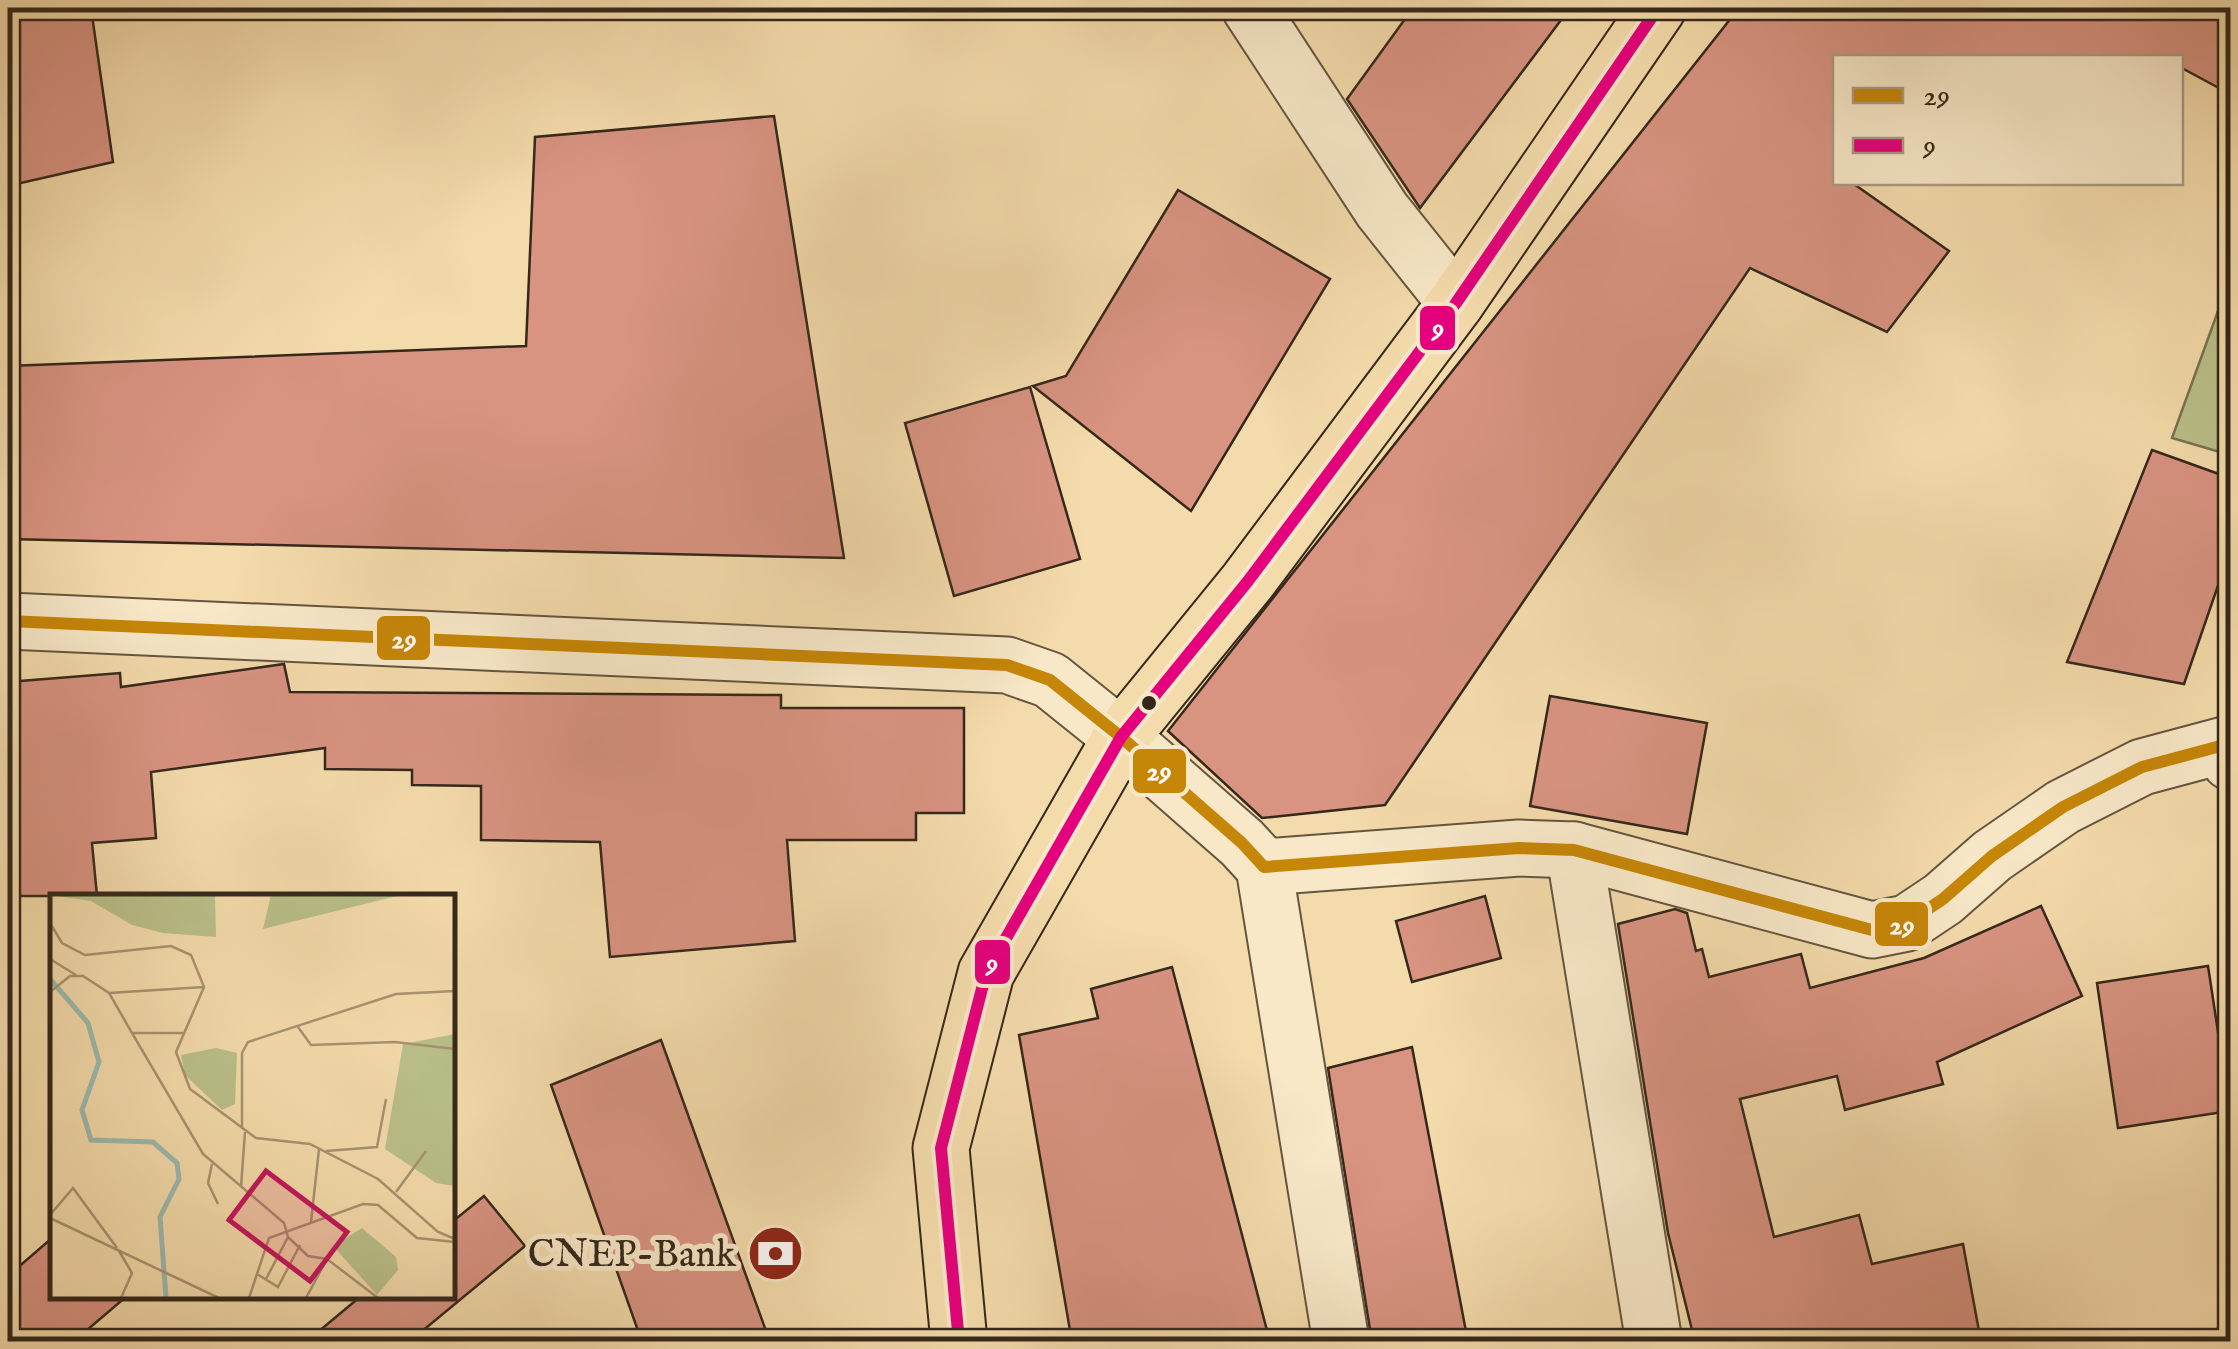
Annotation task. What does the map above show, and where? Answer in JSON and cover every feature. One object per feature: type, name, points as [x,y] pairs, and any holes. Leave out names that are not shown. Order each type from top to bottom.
[{"type":"main road","points":[[959,1342],[941,1148],[986,974],[1121,737],[1248,582],[1456,303],[1658,8]]},
{"type":"street","points":[[1250,8],[1382,210],[1456,303]]},
{"type":"street","points":[[8,621],[1008,665],[1050,680],[1121,737],[1264,867],[1340,1342]]},
{"type":"street","points":[[1264,867],[1518,848],[1574,850],[1872,930],[1907,923],[1943,900],[1992,856],[2063,807],[2142,767],[2230,750]]},
{"type":"street","points":[[1574,850],[1654,1342]]},
{"type":"green space","points":[[2230,278],[2230,455],[2172,438]]},
{"type":"building","points":[[8,8],[91,8],[113,162],[12,185],[8,158]]},
{"type":"building","points":[[1413,8],[1570,8],[1420,208],[1347,99]]},
{"type":"building","points":[[1739,8],[2230,8],[2230,94],[2183,69],[2183,55],[1833,55],[1833,185],[1855,185],[1949,251],[1887,332],[1750,268],[1385,805],[1262,818],[1168,731]]},
{"type":"building","points":[[774,116],[844,558],[8,539],[8,366],[526,346],[535,137]]},
{"type":"building","points":[[1178,190],[1330,279],[1191,511],[1033,386],[1066,376]]},
{"type":"building","points":[[1030,387],[1080,559],[954,596],[905,423]]},
{"type":"building","points":[[2152,450],[2230,478],[2230,551],[2184,684],[2067,662]]},
{"type":"building","points":[[284,664],[290,692],[781,695],[781,708],[964,708],[964,813],[916,813],[916,840],[787,840],[795,941],[610,957],[600,842],[481,840],[481,786],[412,785],[412,770],[325,769],[325,748],[151,772],[156,838],[92,843],[97,894],[20,896],[8,778],[8,682],[120,673],[121,687]]},
{"type":"building","points":[[1550,696],[1707,723],[1687,834],[1530,806]]},
{"type":"building","points":[[1485,896],[1501,958],[1412,982],[1396,921]]},
{"type":"building","points":[[2041,906],[2082,996],[1937,1062],[1943,1084],[1845,1110],[1837,1076],[1740,1099],[1774,1237],[1859,1215],[1872,1264],[1963,1244],[1981,1342],[1695,1342],[1668,1233],[1618,924],[1675,909],[1687,913],[1696,951],[1702,949],[1709,977],[1801,954],[1810,988],[1924,958]]},
{"type":"building","points":[[2208,966],[2230,1111],[2118,1128],[2097,983]]},
{"type":"building","points":[[1172,967],[1270,1342],[1072,1342],[1019,1035],[1098,1018],[1091,989]]},
{"type":"building","points":[[661,1040],[770,1342],[642,1342],[551,1085]]},
{"type":"building","points":[[1412,1047],[1468,1342],[1372,1342],[1328,1068]]},
{"type":"building","points":[[484,1196],[525,1246],[409,1342],[306,1342],[357,1299],[455,1299],[455,1220]]},
{"type":"building","points":[[50,1240],[50,1299],[123,1299],[73,1342],[8,1342],[8,1276]]},
{"type":"transit line","name":"9","points":[[959,1342],[941,1148],[986,973],[1121,737],[1248,581],[1456,303],[1658,8]]},
{"type":"transit line","name":"29","points":[[8,621],[1007,665],[1050,680],[1121,737],[1264,867],[1519,848],[1574,850],[1872,930],[1907,923],[1943,899],[1992,856],[2063,807],[2142,767],[2228,744],[2230,762]]},
{"type":"place","name":"CNEP-Bank","points":[[775,1253]]}]
